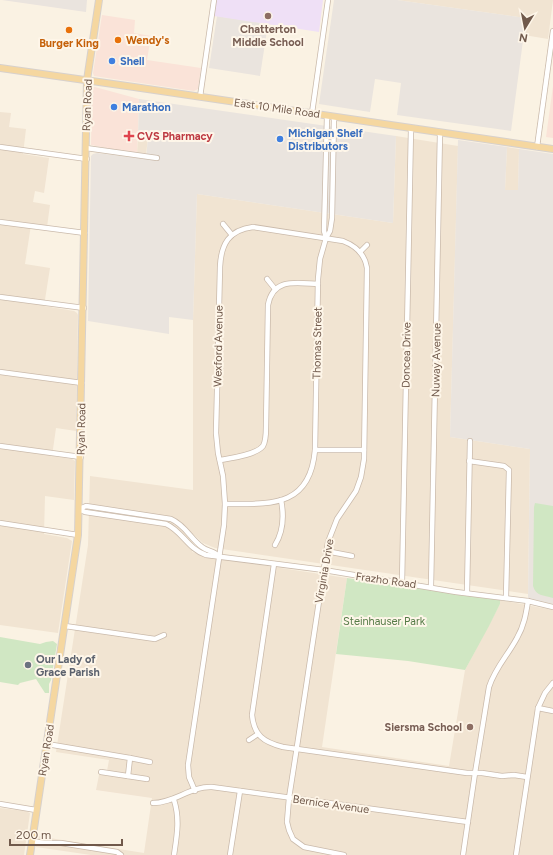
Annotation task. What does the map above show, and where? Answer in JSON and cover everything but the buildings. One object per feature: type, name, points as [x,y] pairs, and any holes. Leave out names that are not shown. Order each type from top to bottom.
[{"type":"main road","name":"Ryan Road","points":[[30,855],[78,535],[87,159],[87,80],[99,0]]},
{"type":"main road","name":"East 10 Mile Road","points":[[0,68],[553,149]]},
{"type":"street","points":[[200,97],[214,0]]},
{"type":"street","points":[[312,113],[328,0]]},
{"type":"street","points":[[537,147],[553,31]]},
{"type":"street","points":[[326,238],[330,231],[332,218],[333,164],[330,116]]},
{"type":"street","name":"Thomas Street","points":[[225,504],[267,503],[281,500],[294,493],[305,484],[312,470],[315,450],[318,284],[320,259],[326,238],[324,231],[325,185],[330,116]]},
{"type":"street","name":"Doncea Drive","points":[[402,583],[411,128]]},
{"type":"street","name":"Nuway Avenue","points":[[431,587],[440,132]]},
{"type":"street","points":[[0,147],[87,159]]},
{"type":"street","points":[[86,148],[157,158]]},
{"type":"street","points":[[326,164],[333,164]]},
{"type":"street","points":[[325,185],[332,185]]},
{"type":"street","points":[[0,222],[85,233]]},
{"type":"street","points":[[223,224],[232,235],[246,228],[253,227],[343,241],[355,247],[360,252],[367,245]]},
{"type":"street","name":"Wexford Avenue","points":[[194,790],[189,777],[188,765],[219,556],[225,504],[223,476],[216,433],[220,267],[222,248],[232,235]]},
{"type":"street","name":"Virginia Drive","points":[[344,855],[304,847],[293,839],[287,822],[296,749],[326,551],[333,527],[352,498],[361,477],[364,450],[368,273],[366,262],[360,252]]},
{"type":"street","points":[[267,279],[275,289]]},
{"type":"street","points":[[220,460],[254,452],[261,448],[264,443],[266,427],[268,305],[272,294],[278,286],[290,283],[318,284]]},
{"type":"street","points":[[0,297],[84,308]]},
{"type":"street","points":[[0,372],[82,383]]},
{"type":"street","points":[[467,593],[470,441]]},
{"type":"street","points":[[0,446],[81,457]]},
{"type":"street","points":[[315,450],[364,450]]},
{"type":"street","points":[[469,461],[504,466],[509,470],[506,598]]},
{"type":"street","points":[[275,545],[280,535],[282,520],[283,512],[281,500]]},
{"type":"street","name":"Frazho Road","points":[[79,509],[86,506],[171,519],[182,525],[201,546],[219,556],[324,570],[553,606]]},
{"type":"street","points":[[0,523],[78,535]]},
{"type":"street","points":[[326,551],[352,556]]},
{"type":"street","points":[[274,564],[252,709],[253,723],[258,734],[265,741],[296,749],[475,773],[527,777]]},
{"type":"street","points":[[463,855],[486,700],[491,681],[500,663],[516,641],[521,631],[528,601]]},
{"type":"street","points":[[65,626],[155,639],[164,635]]},
{"type":"street","points":[[516,855],[538,708],[545,693],[553,683]]},
{"type":"street","points":[[538,708],[553,711]]},
{"type":"street","points":[[249,740],[258,734]]},
{"type":"street","points":[[47,744],[150,762]]},
{"type":"street","points":[[128,776],[130,758]]},
{"type":"street","points":[[101,772],[147,779]]},
{"type":"street","name":"Bernice Avenue","points":[[194,790],[207,787],[468,822]]},
{"type":"street","points":[[153,803],[174,800],[194,790]]},
{"type":"street","points":[[230,855],[240,791]]},
{"type":"street","points":[[174,800],[178,812],[174,855]]},
{"type":"street","points":[[0,804],[36,810]]},
{"type":"street","points":[[32,841],[61,843],[117,852],[121,855]]},
{"type":"shaded area","points":[[2,0],[87,0],[86,12]]},
{"type":"shaded area","name":"Chatterton Middle School","points":[[216,0],[323,0],[319,32],[214,16]]},
{"type":"shaded area","points":[[334,0],[397,0],[526,18],[511,131],[397,115],[401,83],[375,79],[370,112],[319,104]]},
{"type":"shaded area","points":[[397,0],[553,0],[548,39],[524,35],[526,18]]},
{"type":"shaded area","points":[[102,15],[135,20],[134,33],[151,36],[147,60],[201,68],[198,89],[194,91],[94,76],[93,73]]},
{"type":"shaded area","points":[[217,16],[268,24],[260,76],[209,68]]},
{"type":"shaded area","points":[[553,86],[553,138],[546,137]]},
{"type":"shaded area","points":[[93,87],[139,99],[137,154],[91,145]]},
{"type":"shaded area","points":[[139,99],[396,136],[393,223],[197,194],[193,320],[169,317],[169,334],[88,321],[91,156],[97,153],[146,159],[148,137],[138,136]]},
{"type":"shaded area","points":[[0,112],[11,113],[9,127],[26,129],[23,154],[49,158],[44,193],[35,191],[33,202],[50,205],[47,227],[31,225],[25,264],[50,268],[44,306],[74,311],[78,315],[76,431],[56,428],[52,456],[72,459],[75,461],[74,500],[45,496],[44,534],[67,538],[72,541],[58,633],[0,625]]},
{"type":"shaded area","points":[[138,136],[148,137],[146,155],[137,154]]},
{"type":"shaded area","points":[[396,136],[458,146],[450,437],[530,449],[528,594],[215,548],[203,543],[193,534],[192,552],[213,558],[347,578],[322,747],[449,766],[465,670],[500,604],[500,600],[553,610],[553,855],[91,855],[36,847],[37,836],[144,853],[152,798],[96,790],[100,770],[107,771],[109,760],[56,752],[88,545],[90,476],[193,490],[193,320],[197,194],[393,223]]},
{"type":"shaded area","points":[[458,140],[507,147],[505,190],[518,190],[519,149],[553,154],[553,604],[528,598],[530,449],[450,437]]},
{"type":"shaded area","points":[[507,147],[519,149],[518,190],[505,190]]},
{"type":"shaded area","points":[[0,808],[30,813],[24,855],[0,855]]},
{"type":"green space","points":[[535,503],[553,506],[553,598],[543,596],[536,592],[533,586]]},
{"type":"green space","name":"Steinhauser Park","points":[[347,578],[500,600],[500,604],[465,670],[408,661],[336,654]]},
{"type":"green space","points":[[0,637],[40,644],[53,641],[57,644],[49,684],[49,693],[45,693],[36,679],[20,683],[18,685],[0,682]]},
{"type":"place","name":"Chatterton Middle School","points":[[268,16]]},
{"type":"place","name":"Burger King","points":[[69,30]]},
{"type":"place","name":"Wendy's","points":[[118,40]]},
{"type":"place","name":"Shell","points":[[112,61]]},
{"type":"place","name":"Marathon","points":[[114,107]]},
{"type":"place","name":"CVS Pharmacy","points":[[129,136]]},
{"type":"place","name":"Michigan Shelf Distributors","points":[[280,139]]},
{"type":"place","name":"Our Lady of Grace Parish","points":[[28,665]]},
{"type":"place","name":"Siersma School","points":[[470,727]]}]
